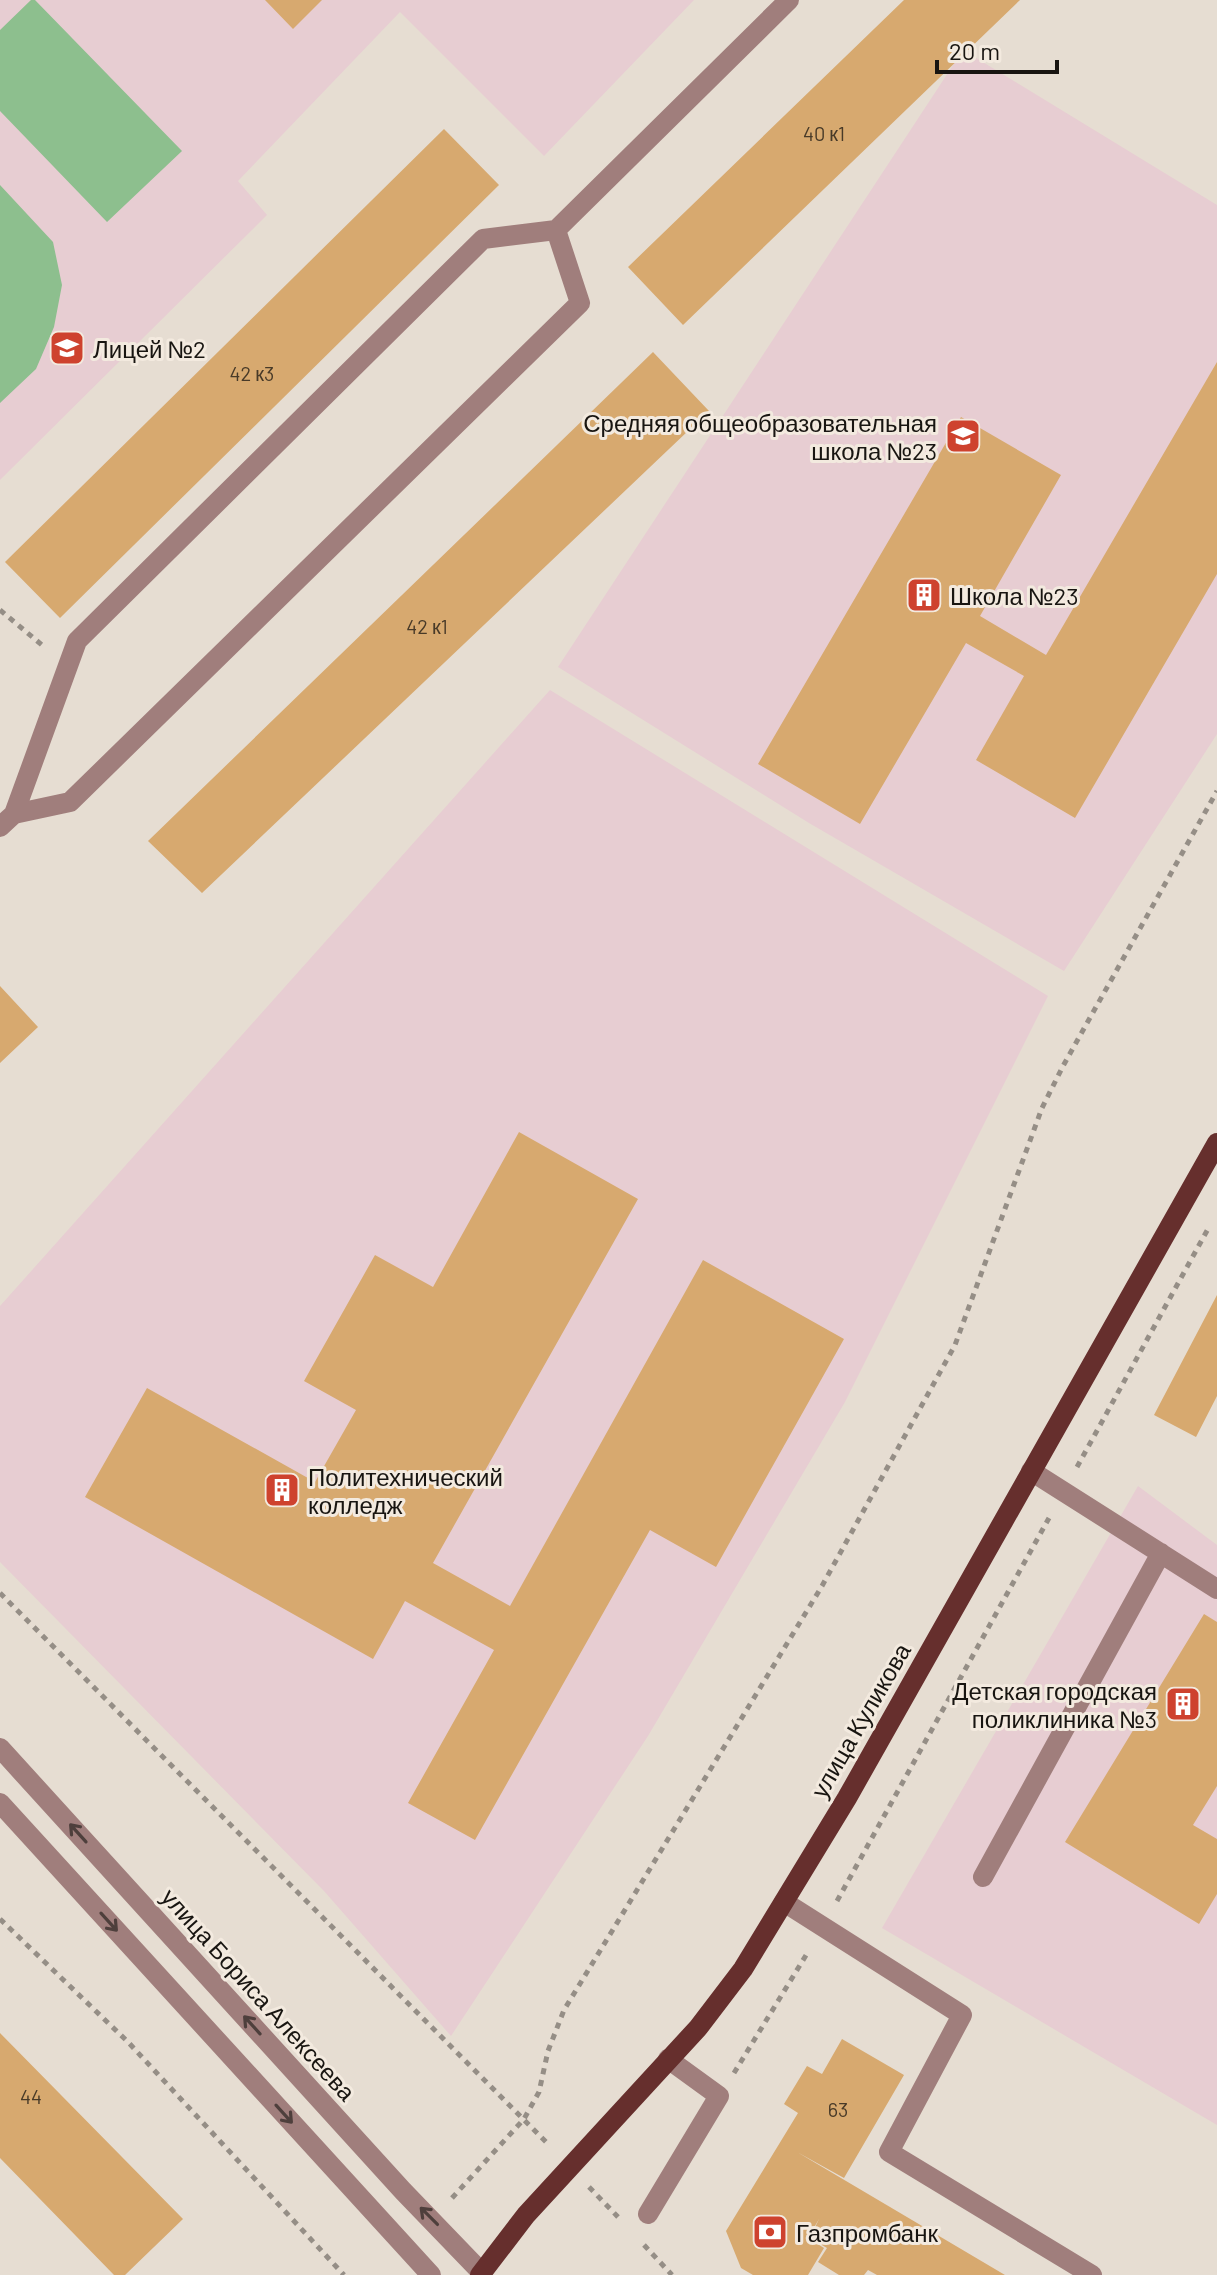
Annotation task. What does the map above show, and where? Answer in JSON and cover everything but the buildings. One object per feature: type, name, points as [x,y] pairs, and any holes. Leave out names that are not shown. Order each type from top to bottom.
[{"type":"main road","name":"улица Куликова","points":[[481,2274],[526,2215],[698,2028],[743,1969],[847,1798],[1217,1143]]},
{"type":"street","points":[[7,820],[77,641],[483,239],[556,230],[789,0]]},
{"type":"street","points":[[7,820],[70,802],[580,303],[556,230]]},
{"type":"street","points":[[1031,1471],[1217,1589]]},
{"type":"street","points":[[983,1877],[1161,1553]]},
{"type":"street","name":"улица Бориса Алексеева","points":[[0,1748],[481,2274]]},
{"type":"street","points":[[0,1803],[431,2275]]},
{"type":"street","points":[[784,1902],[962,2015],[889,2152],[1092,2275]]},
{"type":"street","points":[[176,1995],[202,1969]]},
{"type":"street","points":[[648,2214],[719,2096],[668,2059]]},
{"type":"path","points":[[0,610],[68,666]]},
{"type":"path","points":[[524,2119],[539,2092],[548,2051],[564,2010],[822,1586],[955,1345],[1042,1108],[1217,791]]},
{"type":"path","points":[[719,2096],[823,1927],[1209,1226]]},
{"type":"path","points":[[0,1593],[570,2167]]},
{"type":"path","points":[[0,1919],[128,2042],[344,2275]]},
{"type":"shaded area","name":"Лицей №2","points":[[0,0],[694,0],[544,156],[400,12],[238,181],[267,215],[0,480]]},
{"type":"shaded area","name":"Средняя общеобразовательная школа №23","points":[[963,50],[1217,205],[1217,734],[1064,971],[809,823],[558,667]]},
{"type":"shaded area","points":[[550,690],[1048,996],[845,1402],[648,1736],[451,2036],[324,1891],[0,1562],[0,1306]]},
{"type":"shaded area","points":[[1138,1486],[1217,1545],[1217,2125],[882,1928]]},
{"type":"green space","points":[[31,0],[35,0],[182,151],[107,222],[0,111],[0,30]]},
{"type":"green space","points":[[0,185],[53,242],[62,285],[54,327],[36,369],[0,403]]},
{"type":"place","name":"Лицей №2","points":[[67,348]]},
{"type":"place","name":"Средняя общеобразовательная школа №23","points":[[963,436]]},
{"type":"place","name":"Школа №23","points":[[924,595]]},
{"type":"place","name":"Политехнический колледж","points":[[282,1490]]},
{"type":"place","name":"Детская городская поликлиника №3","points":[[1183,1704]]},
{"type":"place","name":"Газпромбанк","points":[[770,2232]]}]
